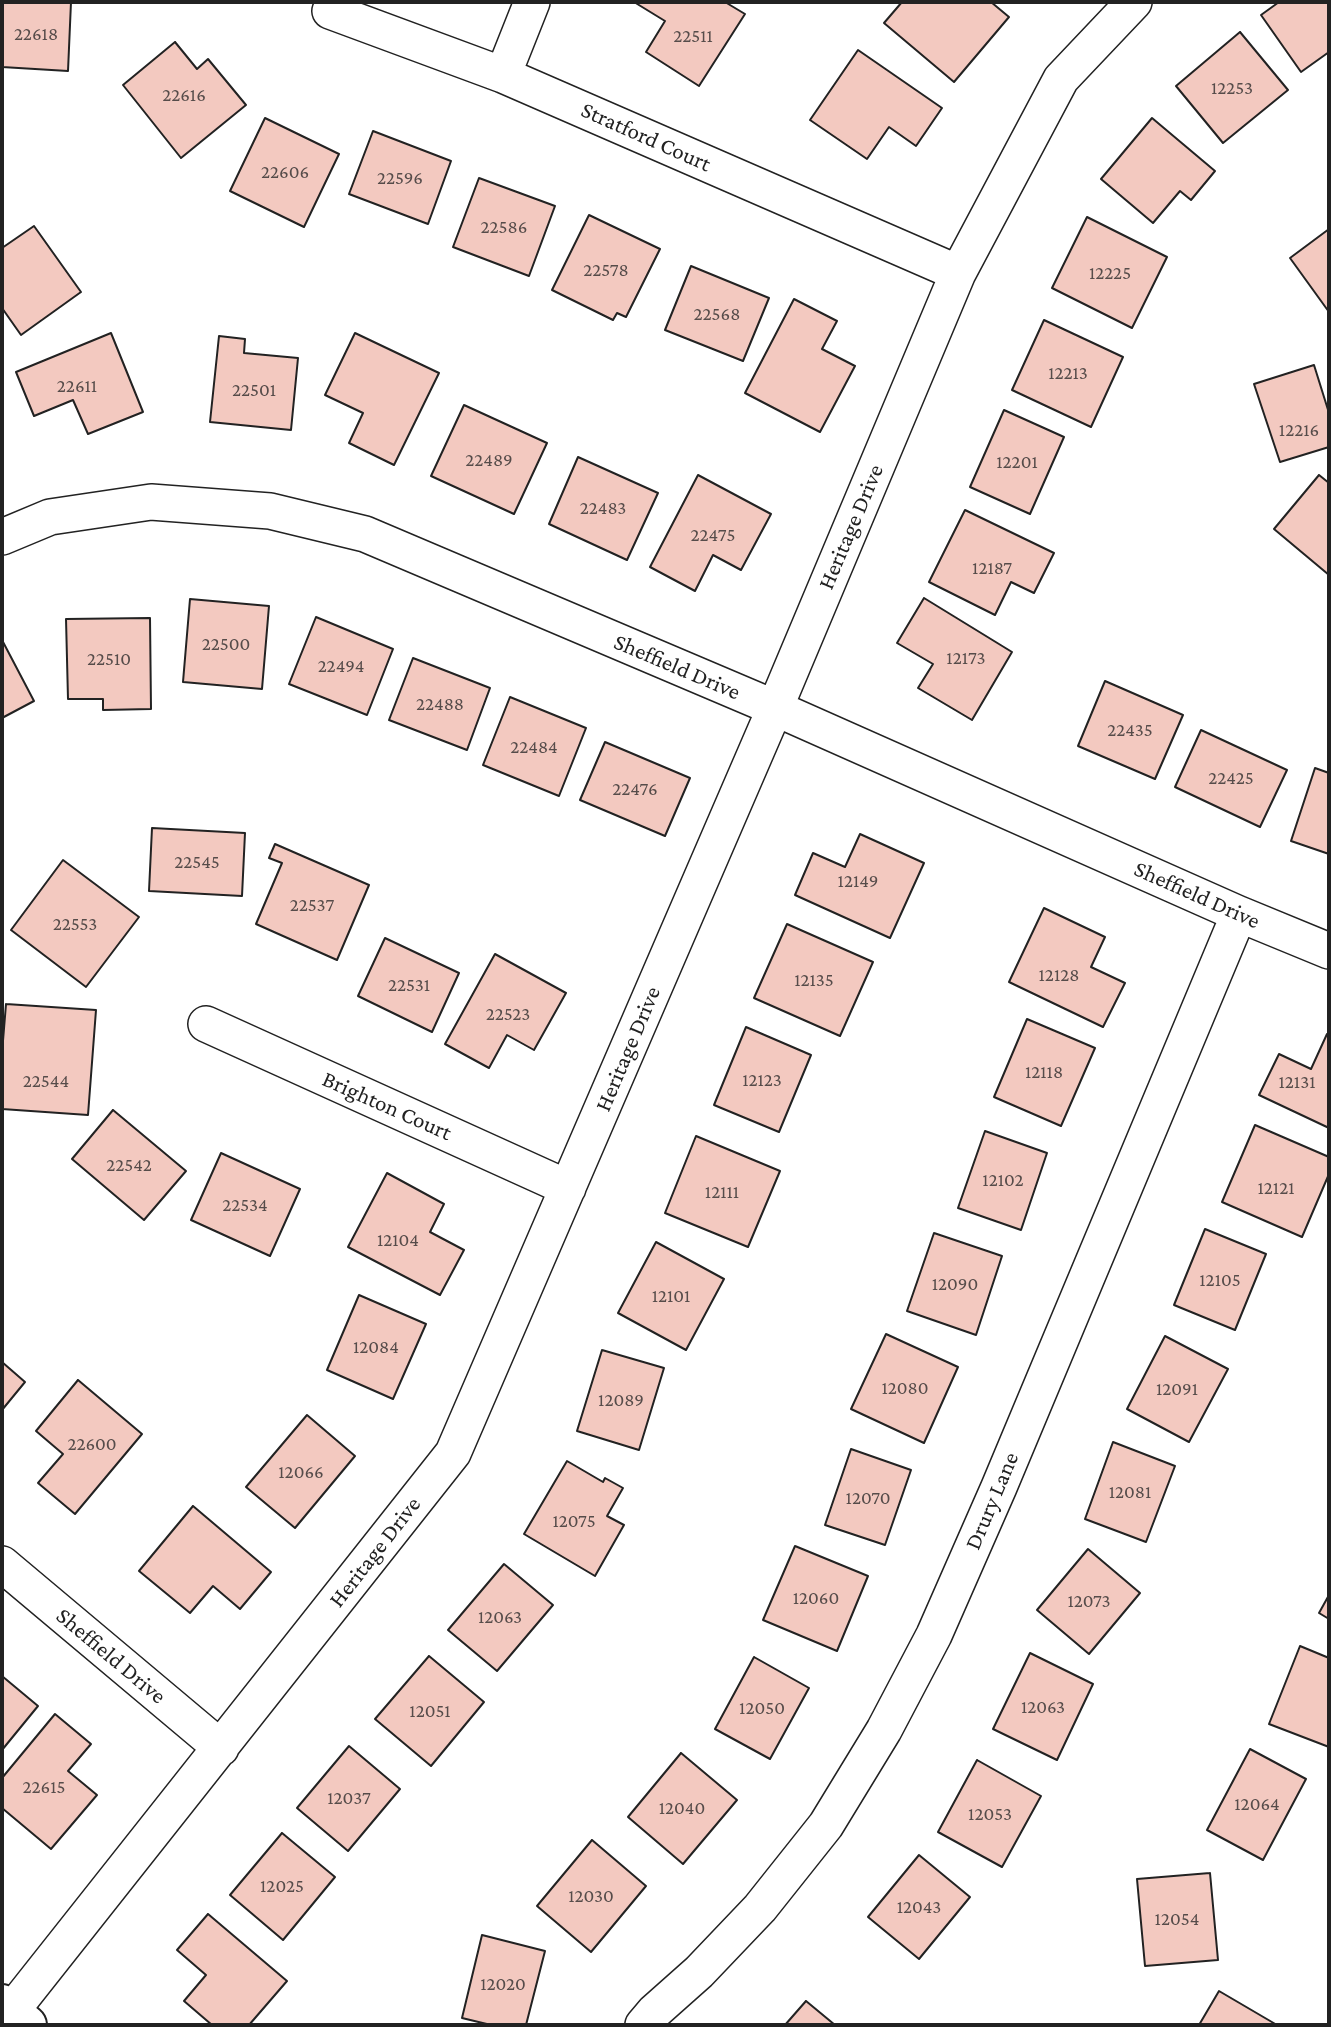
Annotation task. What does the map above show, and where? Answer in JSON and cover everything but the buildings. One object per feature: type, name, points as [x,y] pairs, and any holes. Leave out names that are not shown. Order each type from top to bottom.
[{"type":"street","points":[[503,75],[532,2]]},
{"type":"street","name":"Heritage Drive","points":[[11,2016],[453,1452],[775,708],[958,273],[1061,79],[1133,2]]},
{"type":"street","name":"Stratford Court","points":[[330,11],[503,75],[958,273]]},
{"type":"street","name":"Sheffield Drive","points":[[2,537],[50,517],[151,502],[270,511],[365,534],[775,708],[1239,914],[1329,951]]},
{"type":"street","name":"Drury Lane","points":[[643,2025],[760,1909],[827,1825],[884,1730],[934,1635],[999,1486],[1239,914]]},
{"type":"street","name":"Brighton Court","points":[[206,1024],[568,1188]]},
{"type":"street","name":"Sheffield Drive","points":[[2,1564],[221,1748]]}]
